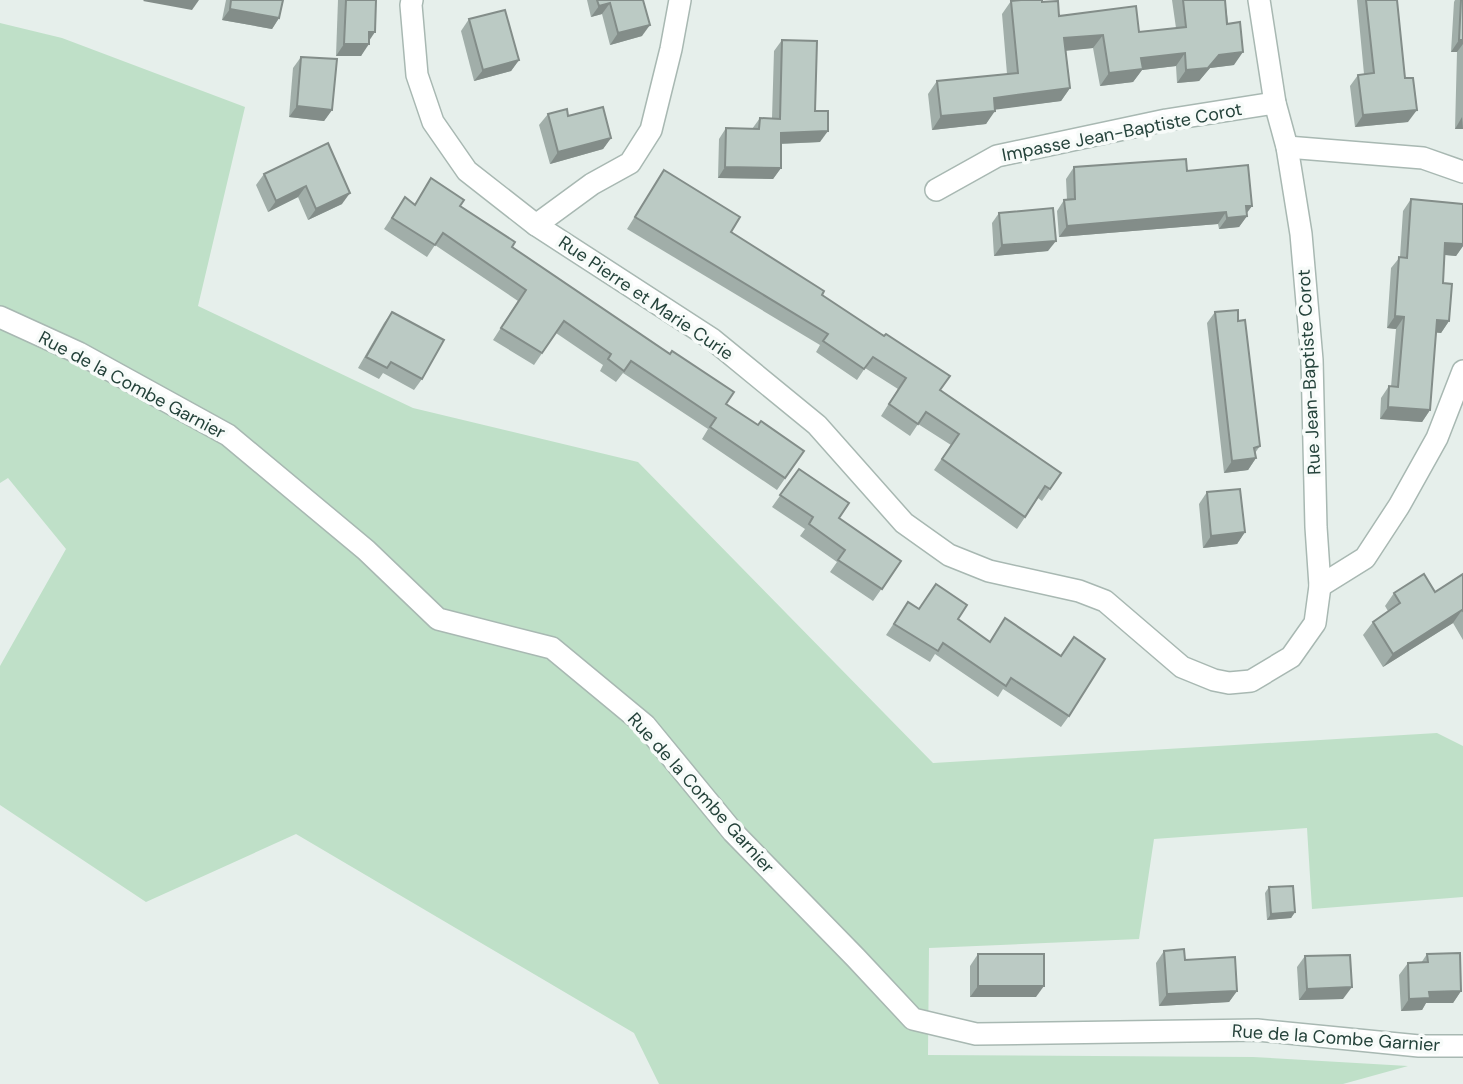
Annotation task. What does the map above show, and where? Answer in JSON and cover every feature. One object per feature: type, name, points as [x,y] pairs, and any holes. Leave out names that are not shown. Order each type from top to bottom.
[{"type":"street","name":"Rue Pierre et Marie Curie","points":[[412,0],[418,75],[433,122],[467,171],[536,225],[712,339],[817,425],[904,523],[950,555],[989,571],[1079,591],[1105,601],[1182,667],[1214,680]]},
{"type":"street","points":[[536,225],[592,184],[631,163],[651,130],[680,0]]},
{"type":"street","name":"Rue Jean-Baptiste Corot","points":[[1214,680],[1229,683],[1251,681],[1291,657],[1315,623],[1320,586],[1315,527],[1312,360],[1301,234],[1287,147],[1275,103],[1259,0]]},
{"type":"street","name":"Impasse Jean-Baptiste Corot","points":[[936,190],[997,156],[1166,120],[1275,103]]},
{"type":"street","points":[[1287,147],[1423,158],[1463,172]]},
{"type":"street","name":"Rue de la Combe Garnier","points":[[0,317],[79,353],[228,435],[366,550],[438,619],[552,648],[645,726],[733,832],[913,1019],[976,1034],[1257,1030],[1419,1046],[1463,1046]]},
{"type":"street","points":[[1320,586],[1365,558],[1399,506],[1437,438],[1463,371]]},
{"type":"green space","points":[[0,23],[62,38],[245,107],[198,306],[413,408],[638,462],[933,763],[1437,733],[1463,746],[1463,897],[1312,909],[1307,828],[1154,839],[1139,939],[929,948],[928,1055],[1253,1057],[1408,1066],[1343,1084],[659,1084],[634,1033],[296,834],[146,902],[0,805],[0,666],[66,549],[8,478],[0,483]]},
{"type":"building","points":[[231,0],[283,0],[279,18],[230,9]]},
{"type":"building","points":[[346,0],[376,0],[375,32],[369,32],[369,44],[344,44]]},
{"type":"building","points":[[597,0],[643,0],[650,25],[618,33],[610,3],[599,6]]},
{"type":"building","points":[[1183,0],[1225,0],[1227,24],[1240,22],[1243,52],[1219,55],[1208,68],[1186,70],[1185,53],[1141,58],[1143,69],[1109,73],[1103,35],[1064,38],[1070,88],[994,98],[995,111],[941,116],[937,81],[1018,73],[1011,1],[1058,1],[1059,16],[1136,6],[1139,32],[1186,27]]},
{"type":"building","points":[[1366,0],[1397,0],[1405,78],[1413,78],[1417,110],[1363,115],[1358,75],[1374,73]]},
{"type":"building","points":[[1461,0],[1463,40],[1459,40]]},
{"type":"building","points":[[505,10],[519,60],[483,70],[469,19]]},
{"type":"building","points":[[782,40],[817,41],[815,111],[828,111],[828,131],[781,133],[781,168],[725,167],[726,128],[759,129],[760,118],[780,119]]},
{"type":"building","points":[[301,57],[337,59],[332,110],[297,106]]},
{"type":"building","points":[[603,107],[611,138],[558,152],[548,114],[567,109],[568,116]]},
{"type":"building","points":[[328,143],[350,193],[316,209],[306,186],[276,201],[264,174]]},
{"type":"building","points":[[1186,159],[1187,171],[1248,165],[1252,206],[1246,206],[1247,216],[1227,218],[1226,212],[1067,226],[1064,200],[1075,199],[1074,167]]},
{"type":"building","points":[[664,170],[740,217],[731,232],[824,291],[822,295],[884,336],[886,334],[950,376],[940,390],[1061,473],[1050,489],[1045,486],[1025,517],[942,459],[959,434],[926,412],[918,424],[889,404],[906,378],[873,357],[864,369],[823,341],[828,334],[635,217]]},
{"type":"building","points":[[431,178],[464,200],[460,206],[515,242],[512,247],[670,354],[672,351],[734,392],[726,404],[758,425],[761,421],[804,451],[785,478],[710,427],[716,418],[631,361],[624,371],[608,359],[611,354],[564,321],[542,353],[501,328],[526,290],[443,233],[435,245],[392,218],[405,197],[415,205]]},
{"type":"building","points":[[1411,199],[1463,204],[1463,244],[1445,243],[1443,283],[1452,284],[1449,321],[1437,320],[1430,410],[1388,407],[1389,386],[1398,387],[1404,317],[1395,316],[1399,257],[1407,258]]},
{"type":"building","points":[[1053,208],[1056,241],[1002,245],[999,213]]},
{"type":"building","points":[[1238,310],[1238,321],[1245,320],[1260,446],[1254,448],[1256,458],[1232,461],[1215,312]]},
{"type":"building","points":[[392,312],[444,340],[422,379],[391,362],[387,368],[366,357]]},
{"type":"building","points":[[799,469],[849,503],[839,518],[901,561],[882,589],[838,560],[845,550],[809,524],[813,517],[780,495]]},
{"type":"building","points":[[1240,489],[1245,532],[1211,536],[1207,492]]},
{"type":"building","points":[[1424,574],[1435,592],[1463,574],[1463,611],[1393,654],[1373,622],[1400,603],[1394,593]]},
{"type":"building","points":[[936,584],[967,605],[958,619],[990,642],[1005,618],[1061,656],[1074,637],[1105,659],[1069,716],[1011,678],[1006,686],[943,643],[938,651],[894,624],[908,602],[919,609]]},
{"type":"building","points":[[1293,886],[1295,912],[1271,914],[1269,887]]},
{"type":"building","points":[[1184,949],[1185,960],[1235,957],[1237,991],[1167,994],[1164,951]]},
{"type":"building","points":[[1460,953],[1461,991],[1429,992],[1430,998],[1409,999],[1408,963],[1428,962],[1427,954]]},
{"type":"building","points":[[978,954],[1044,954],[1044,986],[978,986]]},
{"type":"building","points":[[1350,955],[1352,987],[1307,989],[1305,956]]}]
